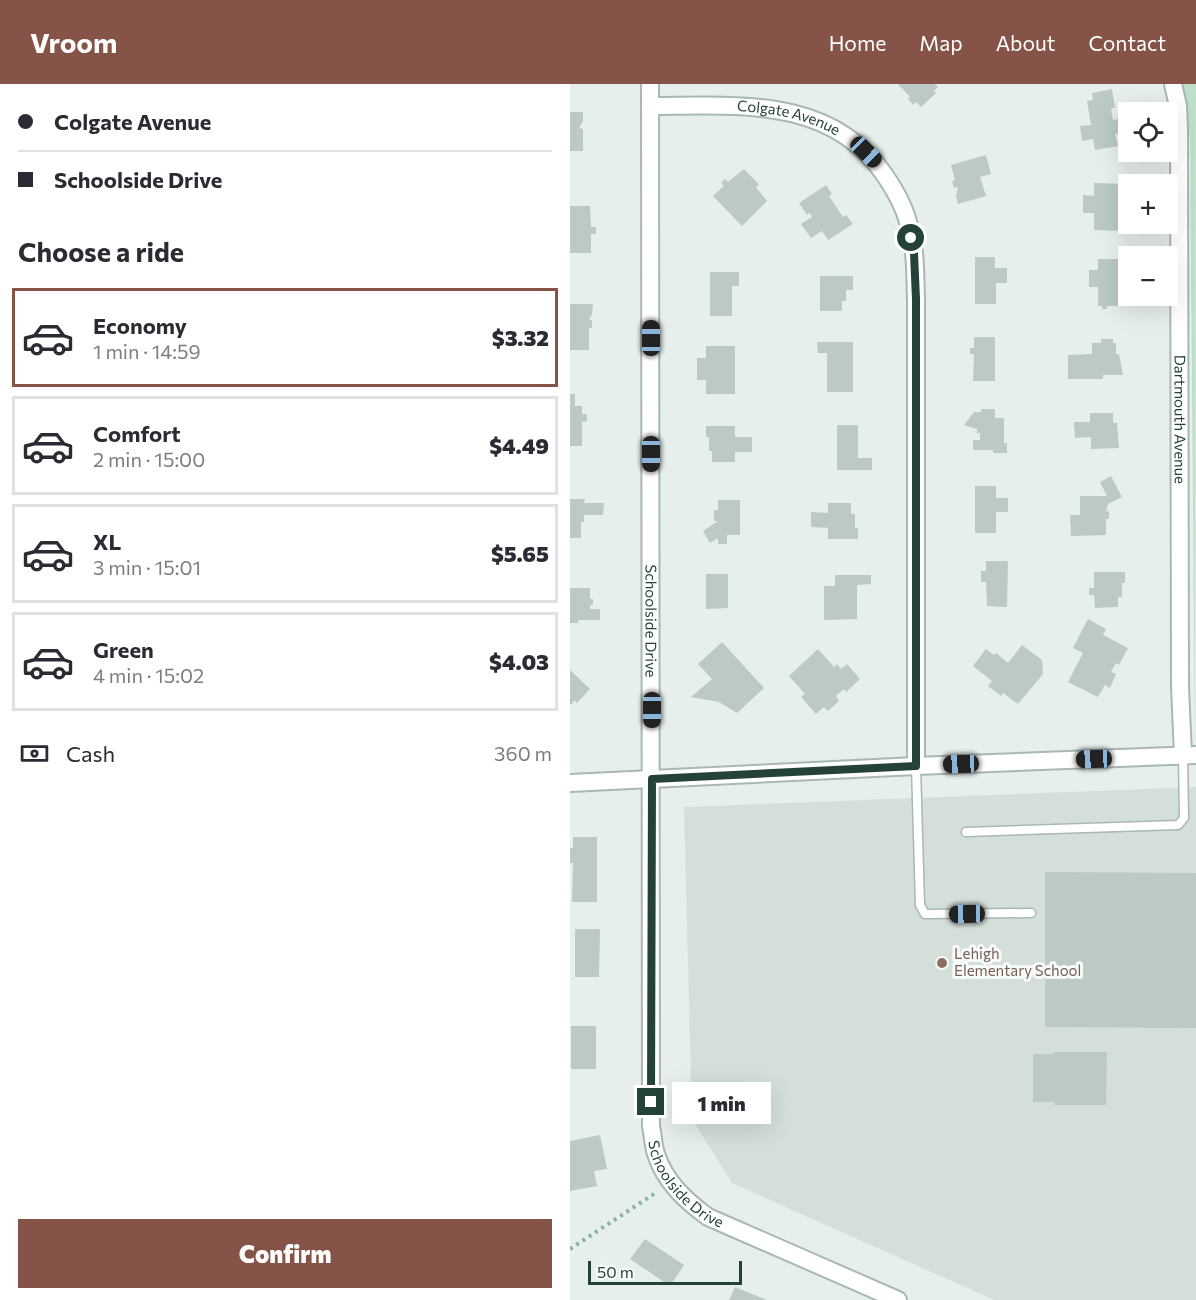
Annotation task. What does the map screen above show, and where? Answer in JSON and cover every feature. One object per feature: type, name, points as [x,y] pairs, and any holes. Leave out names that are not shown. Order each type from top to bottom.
[{"type":"street","name":"Schoolside Drive","points":[[650,84],[651,1126],[656,1155],[671,1183],[688,1203],[708,1217],[898,1300]]},
{"type":"street","name":"Dartmouth Avenue","points":[[1173,84],[1178,106],[1179,130],[1180,675],[1190,755]]},
{"type":"street","name":"Colgate Avenue","points":[[650,106],[761,107],[788,111],[813,119],[834,128],[856,143],[876,162],[898,195],[908,222],[914,253],[916,766]]},
{"type":"street","points":[[570,783],[1190,755]]},
{"type":"lane","points":[[966,832],[1178,825],[1184,818],[1190,755]]},
{"type":"lane","points":[[916,766],[920,905],[925,914],[1031,913]]},
{"type":"path","points":[[570,1249],[671,1183]]},
{"type":"shaded area","name":"Lehigh Elementary School","points":[[1196,787],[1196,1300],[994,1300],[732,1183],[692,1119],[684,807]]},
{"type":"green space","points":[[1181,84],[1196,84],[1195,753],[1190,139]]},
{"type":"building","points":[[898,84],[935,84],[938,87],[934,91],[936,93],[921,107],[916,102],[913,105],[908,99],[910,97]]},
{"type":"building","points":[[1112,89],[1115,108],[1111,108],[1113,120],[1118,119],[1118,134],[1115,134],[1118,146],[1095,150],[1093,139],[1082,141],[1080,126],[1091,125],[1087,101],[1093,100],[1092,93]]},
{"type":"building","points":[[570,112],[583,112],[583,121],[579,128],[583,129],[583,151],[570,151]]},
{"type":"building","points":[[986,155],[991,174],[980,177],[986,196],[958,204],[956,196],[958,187],[954,188],[952,181],[955,180],[951,165]]},
{"type":"building","points":[[744,169],[759,184],[756,187],[767,201],[742,226],[713,196],[724,186],[721,183],[725,179],[728,182]]},
{"type":"building","points":[[1094,183],[1118,184],[1118,231],[1094,230],[1094,213],[1083,213],[1083,195],[1094,196]]},
{"type":"building","points":[[826,185],[832,194],[829,196],[843,217],[846,215],[853,224],[828,240],[822,231],[811,238],[801,224],[812,217],[810,213],[807,215],[799,203]]},
{"type":"building","points":[[570,206],[590,206],[591,227],[596,227],[596,234],[591,234],[591,253],[570,253]]},
{"type":"building","points":[[975,257],[995,257],[995,268],[1007,268],[1007,283],[996,283],[996,304],[975,304]]},
{"type":"building","points":[[1098,259],[1118,259],[1118,306],[1107,306],[1107,309],[1102,309],[1102,306],[1098,306],[1098,287],[1089,287],[1089,270],[1098,270]]},
{"type":"building","points":[[710,272],[739,272],[739,286],[732,286],[732,316],[710,316]]},
{"type":"building","points":[[820,276],[853,276],[853,290],[846,290],[846,301],[842,301],[842,311],[820,311]]},
{"type":"building","points":[[570,304],[593,304],[589,320],[592,320],[592,328],[589,328],[589,350],[570,350]]},
{"type":"building","points":[[974,337],[995,337],[995,381],[973,381],[974,354],[970,354],[970,348],[974,348]]},
{"type":"building","points":[[1101,339],[1113,339],[1113,343],[1116,343],[1116,354],[1119,354],[1123,375],[1103,375],[1103,379],[1068,379],[1068,355],[1092,354],[1092,343],[1101,343]]},
{"type":"building","points":[[817,342],[853,342],[853,392],[827,392],[827,353],[818,353]]},
{"type":"building","points":[[706,346],[735,346],[735,394],[706,394],[706,380],[697,380],[697,358],[706,358]]},
{"type":"building","points":[[570,394],[575,394],[575,406],[582,406],[582,414],[587,414],[587,421],[582,422],[582,446],[570,446]]},
{"type":"building","points":[[981,409],[995,409],[995,418],[1004,418],[1004,443],[1007,443],[1007,453],[973,450],[973,440],[980,440],[980,433],[977,433],[977,429],[964,425],[974,412],[981,412]]},
{"type":"building","points":[[1090,413],[1113,413],[1113,423],[1117,423],[1119,448],[1091,449],[1091,437],[1075,438],[1074,422],[1090,422]]},
{"type":"building","points":[[837,425],[858,425],[858,458],[872,458],[872,470],[837,470]]},
{"type":"building","points":[[706,426],[735,426],[735,437],[752,437],[752,452],[735,452],[735,462],[712,462],[709,437],[706,437]]},
{"type":"building","points":[[1111,476],[1122,497],[1108,504],[1106,512],[1109,511],[1109,519],[1106,519],[1106,535],[1071,536],[1070,515],[1080,515],[1080,496],[1107,496],[1100,482]]},
{"type":"building","points":[[975,486],[996,486],[996,498],[1008,498],[1008,512],[996,512],[996,533],[975,533]]},
{"type":"building","points":[[570,499],[585,499],[584,503],[604,503],[603,515],[584,515],[584,522],[581,522],[581,538],[570,538]]},
{"type":"building","points":[[718,500],[740,500],[740,535],[727,535],[727,544],[718,544],[718,538],[710,543],[703,531],[718,521],[714,521],[714,510],[718,510]]},
{"type":"building","points":[[828,503],[851,503],[851,514],[855,514],[855,528],[858,528],[858,539],[828,539],[828,528],[811,527],[811,512],[828,513]]},
{"type":"building","points":[[986,561],[1008,561],[1007,607],[987,606],[986,582],[981,582],[981,571],[986,571]]},
{"type":"building","points":[[1094,572],[1125,572],[1125,583],[1122,583],[1122,597],[1118,597],[1118,607],[1095,608],[1094,595],[1089,595],[1089,588],[1094,588]]},
{"type":"building","points":[[706,574],[728,574],[728,608],[706,609]]},
{"type":"building","points":[[835,575],[871,575],[871,584],[857,585],[857,619],[824,620],[824,586],[835,586]]},
{"type":"building","points":[[570,588],[590,588],[590,599],[593,599],[593,605],[590,605],[590,609],[600,609],[600,620],[578,620],[578,623],[570,623]]},
{"type":"building","points":[[1088,619],[1106,629],[1103,635],[1128,648],[1119,665],[1116,663],[1111,672],[1116,674],[1110,688],[1105,685],[1098,697],[1068,682],[1083,653],[1073,648]]},
{"type":"building","points":[[722,642],[764,688],[737,713],[719,702],[691,697],[712,679],[698,664]]},
{"type":"building","points":[[1022,645],[1042,660],[1043,674],[1018,704],[1003,693],[1001,696],[988,686],[992,681],[973,666],[986,649],[994,655],[996,653],[1008,663]]},
{"type":"building","points":[[818,649],[834,667],[837,664],[841,669],[847,664],[860,679],[846,692],[844,689],[836,696],[839,701],[828,711],[824,707],[816,714],[801,697],[805,694],[789,676]]},
{"type":"building","points":[[570,670],[590,689],[577,703],[574,700],[572,704],[570,704]]},
{"type":"building","points":[[573,837],[597,837],[597,902],[572,902],[573,863],[570,863],[570,848],[573,848]]},
{"type":"building","points":[[1045,872],[1196,873],[1196,1028],[1045,1027]]},
{"type":"building","points":[[575,929],[600,929],[599,977],[575,977]]},
{"type":"building","points":[[571,1026],[596,1026],[596,1069],[571,1069]]},
{"type":"building","points":[[1054,1052],[1107,1052],[1106,1105],[1054,1105],[1054,1102],[1033,1102],[1033,1054],[1054,1054]]},
{"type":"building","points":[[600,1135],[607,1169],[594,1171],[597,1186],[570,1191],[570,1141]]},
{"type":"building","points":[[645,1239],[684,1265],[670,1286],[630,1259]]},
{"type":"building","points":[[735,1287],[767,1300],[729,1300]]},
{"type":"place","name":"Lehigh Elementary School","points":[[942,963]]},
{"type":"route","points":[[651,1102],[652,779],[916,766],[916,299],[911,238]]}]
